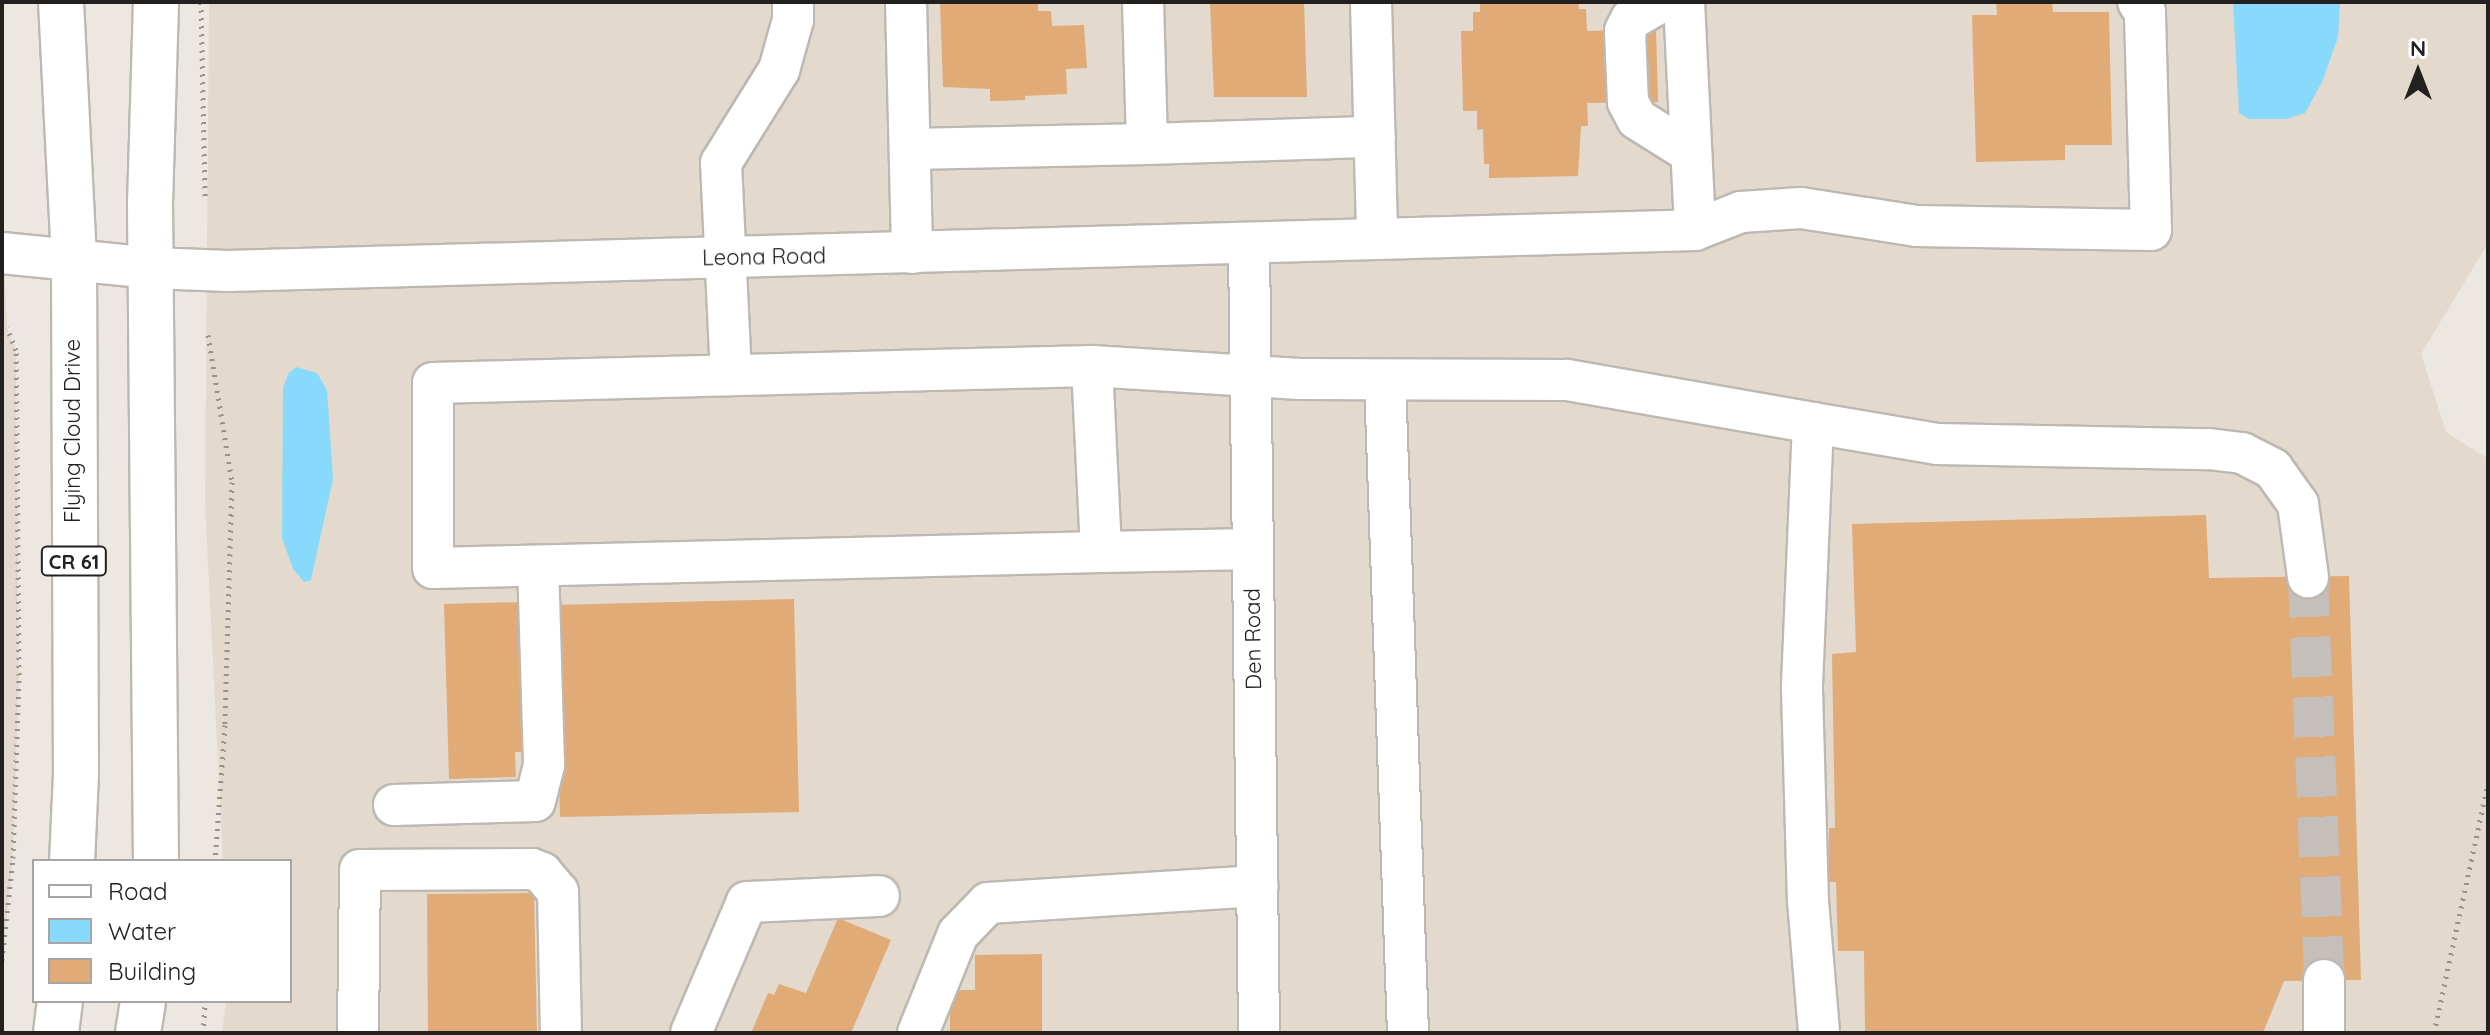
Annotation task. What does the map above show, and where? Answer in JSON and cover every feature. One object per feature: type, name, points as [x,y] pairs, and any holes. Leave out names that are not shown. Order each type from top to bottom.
[{"type":"main road","name":"Flying Cloud Drive","points":[[61,2],[74,261],[76,774],[72,859]]},
{"type":"main road","points":[[156,2],[152,268],[156,859]]},
{"type":"main road","points":[[56,1033],[60,1003]]},
{"type":"main road","points":[[138,1033],[143,1003]]},
{"type":"main road","points":[[162,1003],[163,1033]]},
{"type":"street","points":[[731,375],[721,163],[779,70],[793,20],[793,2]]},
{"type":"street","points":[[906,2],[912,253]]},
{"type":"street","points":[[1143,2],[1147,144]]},
{"type":"street","points":[[1371,2],[1377,239]]},
{"type":"street","points":[[1661,2],[1631,19],[1625,31],[1628,102],[1637,119],[1691,153]]},
{"type":"street","points":[[1684,2],[1695,230]]},
{"type":"street","name":"Leona Road","points":[[2,253],[152,268],[228,271],[1249,246],[1377,239],[1695,230],[1741,212],[1801,208],[1917,226],[2151,230],[2145,12],[2138,2]]},
{"type":"street","points":[[911,149],[1375,137]]},
{"type":"street","name":"Den Road","points":[[1249,246],[1259,1033]]},
{"type":"street","points":[[1092,366],[1101,552]]},
{"type":"street","points":[[1252,549],[433,568],[433,383],[1092,366],[1249,377],[1385,381],[1567,380],[1937,444],[2209,449],[2242,453],[2273,469],[2298,504],[2308,577]]},
{"type":"street","points":[[1385,381],[1408,1033]]},
{"type":"street","points":[[1813,423],[1802,689],[1808,901],[1819,1033]]},
{"type":"street","points":[[394,805],[535,801],[544,764],[538,566]]},
{"type":"street","points":[[358,1033],[360,870],[532,869],[542,873],[558,892],[561,1033]]},
{"type":"street","points":[[918,1033],[958,934],[988,903],[1257,886]]},
{"type":"street","points":[[691,1033],[747,902],[879,896]]},
{"type":"street","points":[[2324,980],[2324,1033]]},
{"type":"path","points":[[201,2],[205,201]]},
{"type":"path","points":[[2,960],[13,858],[19,675],[16,350],[7,328]]},
{"type":"path","points":[[208,335],[232,482],[225,725],[215,859]]},
{"type":"path","points":[[2434,1033],[2488,783]]},
{"type":"path","points":[[203,1033],[205,1003]]},
{"type":"shaded area","points":[[209,2],[2488,2],[2487,245],[2421,354],[2446,432],[2488,459],[2488,1033],[222,1033],[226,1003],[292,1003],[292,859],[223,859],[205,503]]},
{"type":"shaded area","points":[[2,212],[7,328],[16,350],[19,675],[13,858],[2,960]]},
{"type":"water","points":[[2233,2],[2340,2],[2338,37],[2323,80],[2305,113],[2286,119],[2249,119],[2239,113]]},
{"type":"water","points":[[296,367],[317,373],[327,390],[333,479],[311,580],[304,582],[293,569],[282,538],[283,388],[288,374]]},
{"type":"building","points":[[940,2],[1038,2],[1038,11],[1051,11],[1052,26],[1084,25],[1087,68],[1066,69],[1067,94],[1025,96],[1025,100],[990,101],[990,89],[943,87]]},
{"type":"building","points":[[1210,2],[1304,2],[1307,97],[1214,97]]},
{"type":"building","points":[[1480,2],[1578,2],[1579,9],[1586,9],[1587,31],[1656,29],[1658,102],[1587,103],[1588,126],[1581,126],[1578,176],[1489,178],[1489,164],[1484,164],[1483,129],[1477,130],[1477,111],[1463,111],[1461,31],[1473,31],[1473,12],[1480,12]]},
{"type":"building","points":[[1996,2],[2052,2],[2053,12],[2109,12],[2112,145],[2065,145],[2065,160],[1976,162],[1972,15],[1997,15]]},
{"type":"building","points":[[2206,515],[2209,578],[2349,576],[2361,980],[2284,981],[2263,1033],[1865,1033],[1864,951],[1838,951],[1836,882],[1829,882],[1829,828],[1835,828],[1832,654],[1856,652],[1852,524]]},
{"type":"building","points":[[794,599],[799,812],[560,817],[555,605]]},
{"type":"building","points":[[524,602],[528,752],[515,752],[516,777],[449,779],[444,604]]},
{"type":"building","points":[[534,893],[537,1033],[428,1033],[427,894]]},
{"type":"building","points":[[838,918],[891,940],[851,1033],[751,1033],[768,993],[774,995],[779,984],[806,993]]},
{"type":"building","points":[[1042,954],[1042,1033],[950,1033],[950,990],[975,990],[975,955]]},
{"type":"tunnel","points":[[2308,577],[2324,980]]}]
